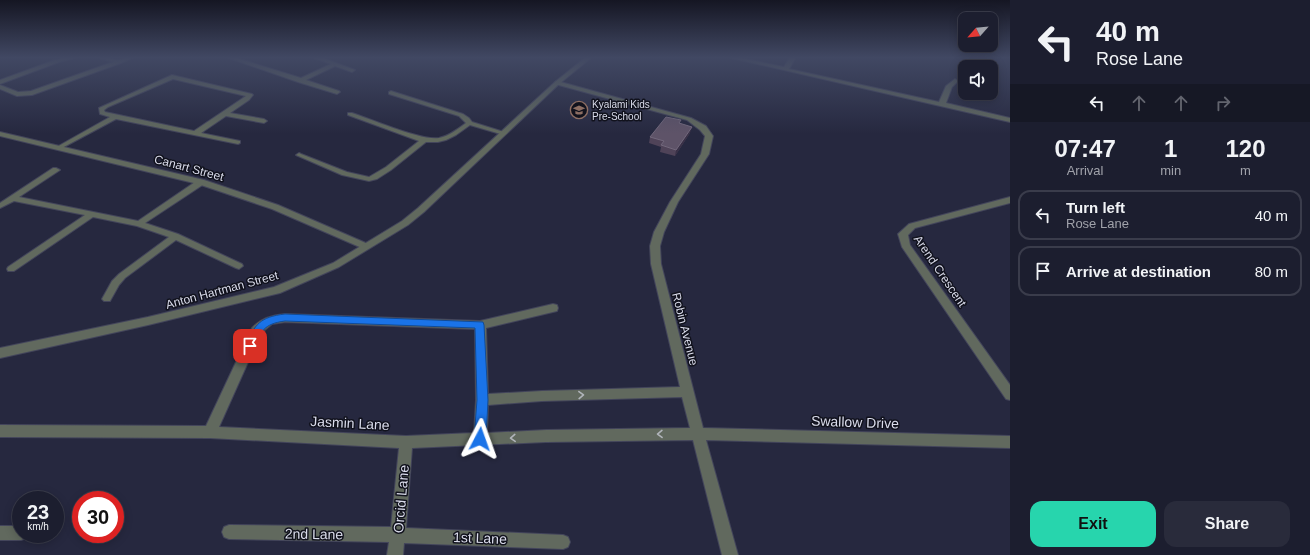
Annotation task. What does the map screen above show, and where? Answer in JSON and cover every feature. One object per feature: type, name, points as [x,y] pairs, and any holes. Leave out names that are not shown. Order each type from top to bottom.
[{"type":"street","name":"Robin Avenue","points":[[557,83],[697,122],[709,136],[707,149],[666,218],[659,232],[655,246],[656,264],[687,392],[730,555]]},
{"type":"street","name":"Anton Hartman Street","points":[[0,353],[156,320],[276,290],[336,265],[364,246],[405,223],[421,210],[557,83]]},
{"type":"street","points":[[848,83],[1010,120]]},
{"type":"street","points":[[942,104],[949,86],[953,83]]},
{"type":"street","name":"Canart Street","points":[[0,134],[201,182],[275,207],[364,246]]},
{"type":"street","name":"Arend Crescent","points":[[1010,200],[912,226],[902,234],[902,238],[905,245],[1010,395]]},
{"type":"street","points":[[210,432],[256,331],[263,323],[268,321],[285,318],[480,325],[553,308]]},
{"type":"street","points":[[480,325],[482,400],[480,439]]},
{"type":"street","points":[[482,400],[542,396],[687,392]]},
{"type":"street","name":"Jasmin Lane","points":[[0,431],[210,432],[406,442],[546,436],[699,434]]},
{"type":"street","name":"Swallow Drive","points":[[699,434],[1010,442]]},
{"type":"street","name":"Orcid Lane","points":[[395,555],[406,442]]},
{"type":"street","name":"2nd Lane","points":[[229,532],[398,535]]},
{"type":"street","points":[[0,533],[12,534]]},
{"type":"street","name":"1st Lane","points":[[398,535],[563,542]]},
{"type":"lane","points":[[0,87],[17,94],[32,93],[60,83]]},
{"type":"lane","points":[[159,83],[106,106],[101,109],[102,113],[115,117],[238,142]]},
{"type":"lane","points":[[196,133],[226,114],[250,95],[198,83]]},
{"type":"lane","points":[[306,83],[337,92]]},
{"type":"lane","points":[[391,93],[463,116],[469,120],[469,123],[504,133]]},
{"type":"lane","points":[[226,114],[264,121]]},
{"type":"lane","points":[[350,114],[424,140],[439,141],[469,123]]},
{"type":"lane","points":[[58,148],[115,117]]},
{"type":"lane","points":[[299,155],[354,176],[369,179],[378,176],[424,140]]},
{"type":"lane","points":[[0,206],[56,170]]},
{"type":"lane","points":[[139,224],[201,182]]},
{"type":"lane","points":[[12,198],[139,224],[175,236],[239,266]]},
{"type":"lane","points":[[10,269],[92,214]]},
{"type":"lane","points":[[107,299],[115,283],[122,276],[175,236]]},
{"type":"building","points":[[666,117],[681,120],[679,123],[692,127],[676,150],[661,145],[664,141],[650,137]]},
{"type":"place","name":"Kyalami Kids Pre-School","points":[[579,110]]},
{"type":"route","points":[[250,346],[259,327],[263,323],[274,319],[285,318],[480,325],[482,400],[480,439]]}]
